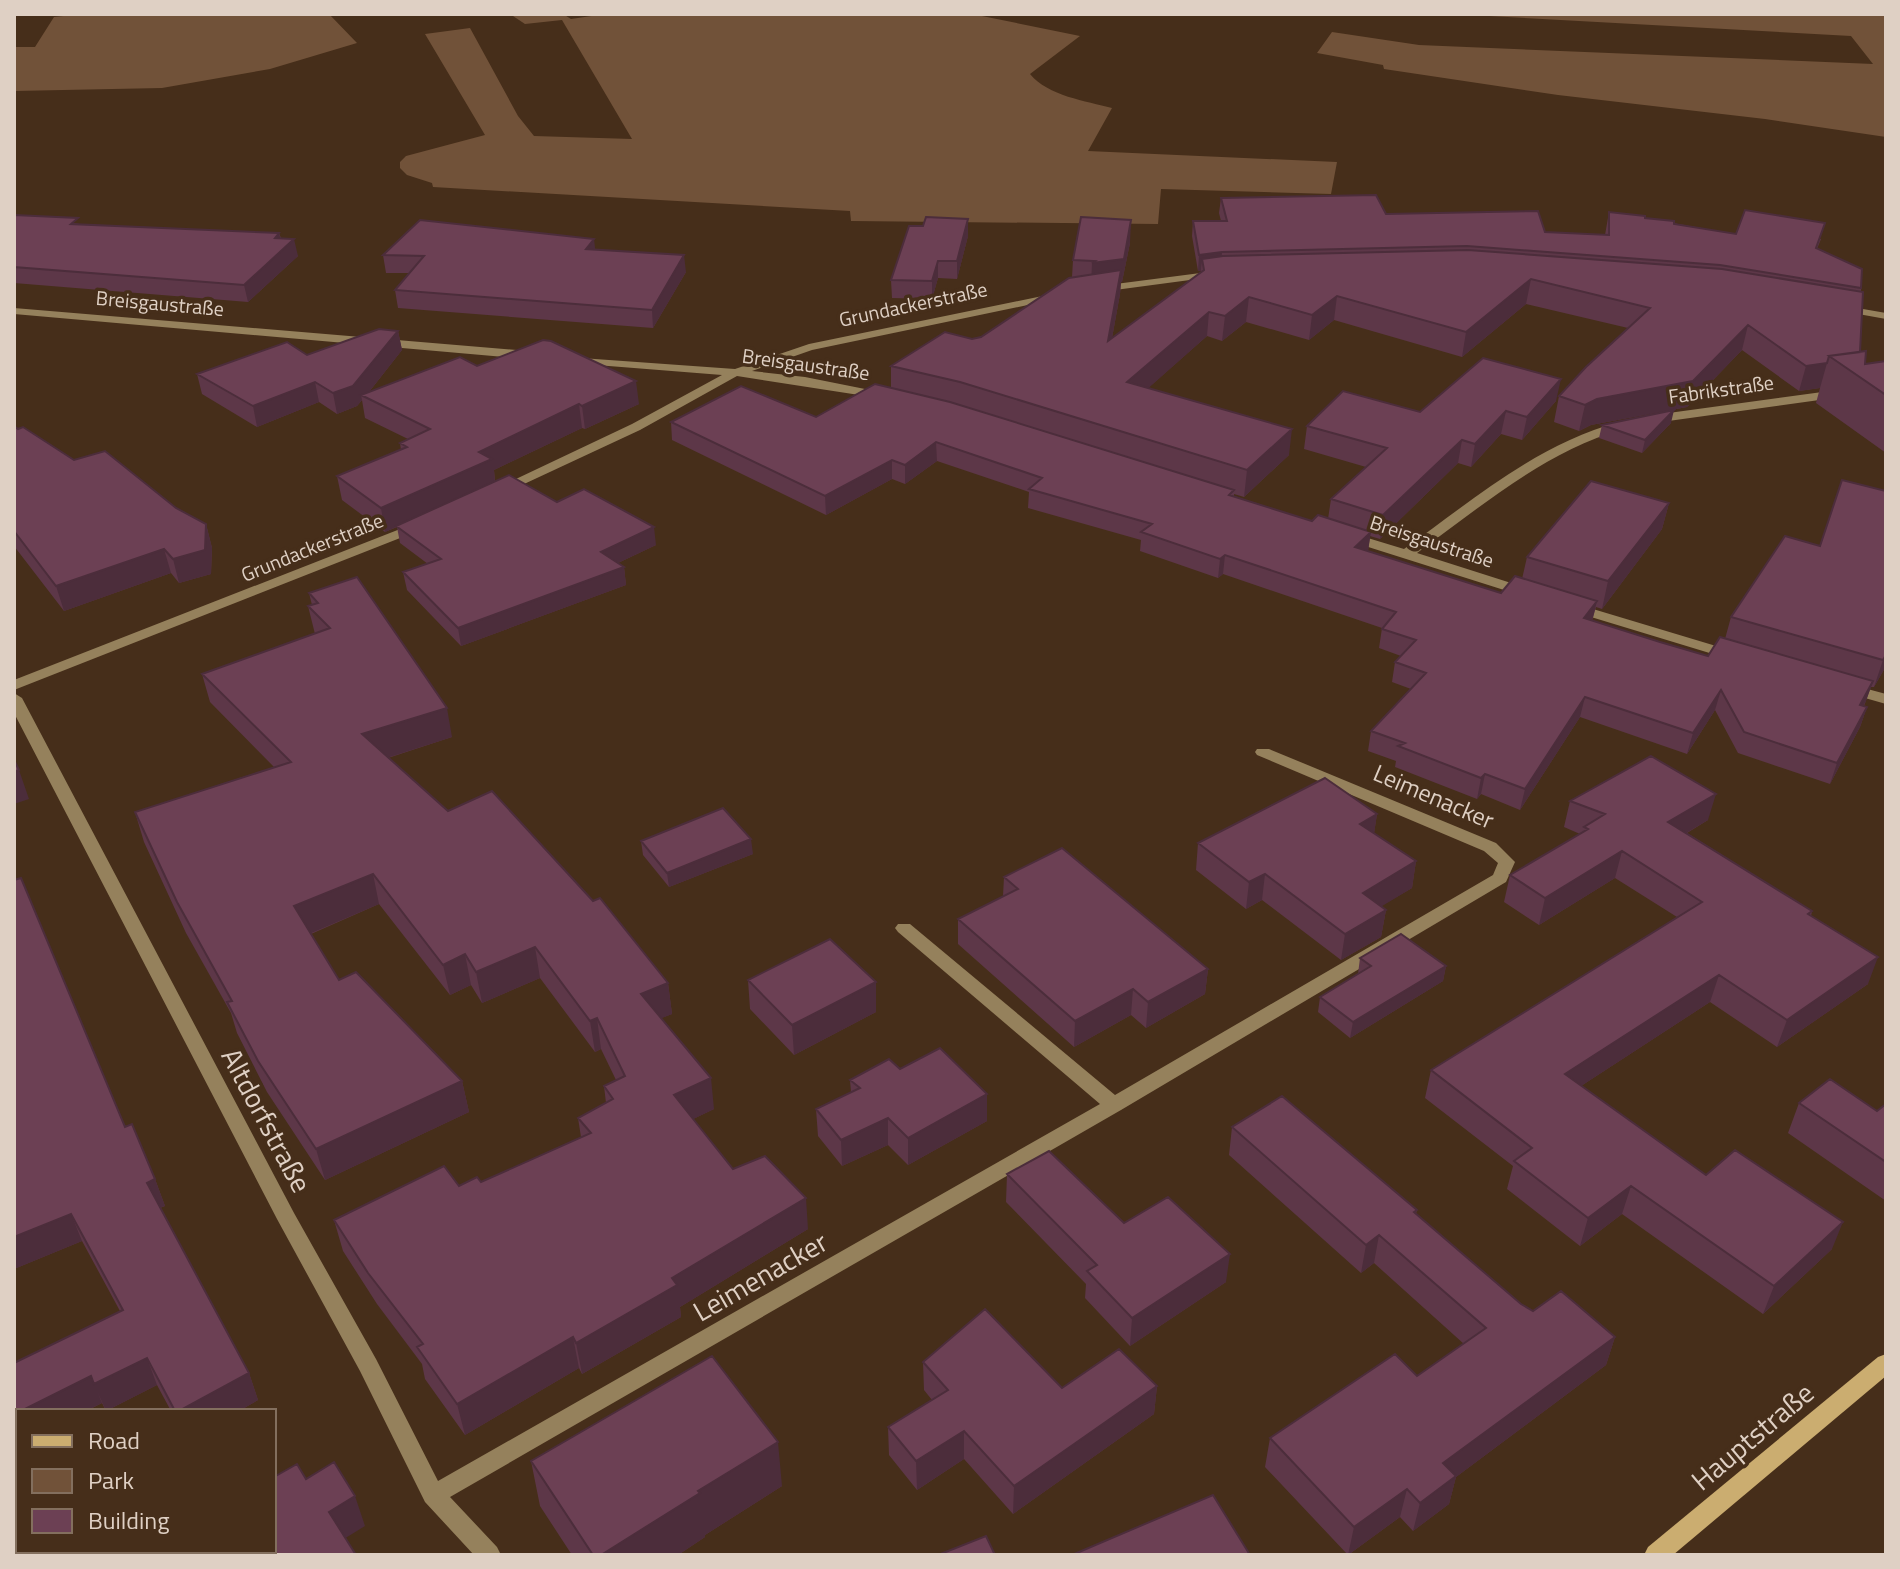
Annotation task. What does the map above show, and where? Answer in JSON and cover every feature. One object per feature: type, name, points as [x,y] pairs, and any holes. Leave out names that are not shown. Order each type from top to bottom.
[{"type":"main road","name":"Hauptstraße","points":[[1656,1555],[1886,1363]]},
{"type":"street","points":[[1091,290],[1221,274]]},
{"type":"street","name":"Grundackerstraße","points":[[491,494],[636,427],[734,373],[809,347],[997,306],[1076,293]]},
{"type":"street","points":[[1833,306],[1886,316]]},
{"type":"street","name":"Breisgaustraße","points":[[14,311],[548,357]]},
{"type":"street","name":"Breisgaustraße","points":[[564,358],[734,373],[845,387],[900,400]]},
{"type":"street","name":"Fabrikstraße","points":[[1407,554],[1554,451],[1596,431],[1657,418],[1850,392]]},
{"type":"street","name":"Grundackerstraße","points":[[14,685],[366,549],[436,518]]},
{"type":"street","name":"Breisgaustraße","points":[[1331,531],[1542,597]]},
{"type":"street","points":[[1557,602],[1751,660]]},
{"type":"street","points":[[1838,685],[1886,699]]},
{"type":"street","name":"Altdorfstraße","points":[[14,698],[287,1219],[368,1365],[433,1495],[489,1555]]},
{"type":"street","name":"Leimenacker","points":[[433,1495],[1114,1105],[1500,878],[1507,862],[1490,847],[1263,752]]},
{"type":"street","points":[[904,928],[1114,1105]]},
{"type":"green space","points":[[82,14],[329,14],[357,43],[270,69],[162,88],[14,91],[14,47],[35,47],[54,17]]},
{"type":"green space","points":[[510,14],[563,14],[571,19],[605,14],[972,14],[1080,36],[1030,74],[1057,93],[1112,108],[1088,151],[1337,162],[1331,194],[1161,189],[1158,224],[851,221],[850,211],[433,187],[432,183],[407,175],[400,168],[400,162],[406,156],[485,135],[425,34],[470,28],[518,116],[534,136],[632,139],[562,20],[525,24]]},
{"type":"green space","points":[[1452,14],[1886,14],[1886,137],[1765,119],[1558,95],[1384,69],[1383,65],[1317,53],[1332,32],[1419,45],[1873,64],[1851,36]]},
{"type":"building","points":[[1376,195],[1386,214],[1538,211],[1545,232],[1609,235],[1609,212],[1736,234],[1745,210],[1825,223],[1816,248],[1862,269],[1861,288],[1720,265],[1467,246],[1199,255],[1193,221],[1227,221],[1221,198]]},
{"type":"building","points":[[14,215],[78,218],[71,224],[279,233],[275,238],[294,239],[244,285],[14,267]]},
{"type":"building","points":[[926,217],[968,219],[957,261],[938,261],[932,281],[891,280],[909,226],[923,226]]},
{"type":"building","points":[[1081,217],[1131,220],[1124,259],[1092,263],[1095,261],[1073,260]]},
{"type":"building","points":[[420,220],[594,239],[586,249],[684,255],[652,310],[395,290],[424,256],[383,255]]},
{"type":"building","points":[[1468,250],[1722,269],[1863,292],[1860,352],[1829,356],[1827,363],[1806,366],[1748,325],[1693,381],[1597,399],[1585,405],[1559,396],[1650,308],[1531,279],[1466,332],[1337,296],[1312,315],[1249,297],[1225,316],[1209,312],[1127,382],[1292,429],[1247,470],[960,382],[891,366],[945,332],[972,339],[981,337],[1069,278],[1121,270],[1108,341],[1204,270],[1202,259]]},
{"type":"building","points":[[379,329],[398,331],[353,386],[333,393],[315,382],[253,406],[197,374],[287,342],[307,355]]},
{"type":"building","points":[[543,340],[636,381],[582,406],[579,404],[479,452],[492,459],[381,508],[337,476],[407,447],[400,443],[430,429],[361,395],[460,357],[477,366]]},
{"type":"building","points":[[1866,351],[1865,364],[1886,361],[1886,395],[1829,356]]},
{"type":"building","points":[[1483,358],[1561,379],[1527,417],[1506,411],[1475,444],[1462,440],[1383,515],[1331,499],[1387,448],[1307,426],[1343,391],[1420,412]]},
{"type":"building","points":[[875,384],[950,402],[1234,490],[1229,495],[1312,521],[1318,515],[1371,532],[1355,547],[1501,593],[1515,576],[1597,601],[1584,618],[1660,642],[1708,656],[1720,637],[1873,681],[1860,705],[1867,707],[1837,763],[1744,732],[1721,690],[1693,733],[1585,697],[1525,789],[1485,774],[1481,778],[1398,746],[1405,743],[1371,731],[1426,673],[1395,662],[1416,640],[1382,629],[1396,612],[1225,555],[1220,559],[1141,532],[1152,524],[1029,489],[1042,478],[936,442],[905,465],[892,460],[825,496],[671,422],[741,386],[816,417]]},
{"type":"building","points":[[1674,410],[1645,440],[1602,425]]},
{"type":"building","points":[[14,426],[18,429],[23,427],[74,460],[105,451],[176,508],[206,524],[205,550],[173,559],[164,549],[56,586],[14,531]]},
{"type":"building","points":[[509,475],[557,502],[584,489],[654,527],[601,552],[624,567],[458,628],[403,572],[441,559],[396,526]]},
{"type":"building","points":[[1842,480],[1886,491],[1886,655],[1883,660],[1731,617],[1785,536],[1820,546]]},
{"type":"building","points":[[1591,481],[1669,503],[1608,581],[1527,557]]},
{"type":"building","points":[[357,577],[447,708],[362,734],[448,811],[492,791],[593,901],[600,898],[668,983],[641,994],[711,1078],[674,1095],[733,1169],[765,1156],[806,1198],[672,1278],[677,1285],[576,1343],[573,1337],[457,1404],[417,1347],[423,1344],[368,1273],[334,1220],[444,1166],[459,1186],[477,1177],[481,1182],[591,1133],[578,1118],[613,1099],[604,1086],[625,1076],[597,1018],[590,1021],[535,947],[476,972],[465,954],[443,965],[373,874],[294,906],[339,980],[356,972],[462,1081],[316,1149],[258,1061],[227,1002],[232,1001],[177,902],[135,812],[291,762],[202,674],[330,628],[308,606],[318,603],[309,593]]},
{"type":"building","points":[[1651,756],[1716,794],[1668,822],[1812,911],[1808,914],[1878,957],[1787,1020],[1719,975],[1565,1074],[1706,1175],[1735,1150],[1843,1222],[1774,1286],[1631,1186],[1588,1218],[1514,1161],[1532,1148],[1431,1070],[1702,902],[1622,851],[1545,898],[1510,875],[1588,829],[1584,827],[1605,814],[1570,801]]},
{"type":"building","points":[[1325,778],[1377,814],[1360,824],[1416,861],[1363,893],[1386,910],[1345,934],[1265,874],[1249,882],[1198,843]]},
{"type":"building","points":[[723,808],[751,839],[667,873],[641,841]]},
{"type":"building","points":[[1062,848],[1208,969],[1148,1002],[1133,989],[1075,1021],[958,919],[1018,889],[1004,877]]},
{"type":"building","points":[[21,878],[125,1127],[132,1124],[155,1179],[147,1183],[249,1373],[183,1409],[174,1409],[147,1358],[94,1384],[91,1376],[25,1409],[16,1409],[14,1414],[14,1363],[123,1310],[71,1214],[14,1237],[14,880]]},
{"type":"building","points":[[1401,934],[1446,966],[1353,1022],[1320,997],[1371,966],[1360,958]]},
{"type":"building","points":[[830,939],[876,982],[792,1025],[748,980]]},
{"type":"building","points":[[940,1048],[987,1094],[908,1138],[888,1118],[841,1140],[816,1109],[860,1088],[850,1080],[889,1059],[900,1069]]},
{"type":"building","points":[[1830,1079],[1877,1111],[1886,1104],[1886,1162],[1799,1103]]},
{"type":"building","points":[[1282,1096],[1417,1210],[1414,1212],[1521,1304],[1533,1311],[1561,1291],[1615,1337],[1443,1463],[1456,1476],[1420,1503],[1407,1489],[1354,1527],[1270,1438],[1395,1354],[1417,1376],[1486,1328],[1379,1235],[1366,1245],[1232,1127]]},
{"type":"building","points":[[1049,1151],[1124,1223],[1168,1197],[1230,1254],[1132,1318],[1087,1271],[1097,1265],[1007,1174]]},
{"type":"building","points":[[985,1309],[1062,1388],[1119,1349],[1157,1386],[1014,1486],[964,1431],[916,1461],[888,1427],[948,1390],[923,1362]]},
{"type":"building","points":[[712,1356],[778,1442],[601,1555],[593,1555],[531,1461]]},
{"type":"building","points":[[334,1462],[355,1496],[329,1512],[356,1555],[239,1555],[276,1553],[276,1476],[297,1464],[306,1479]]},
{"type":"building","points":[[1213,1495],[1250,1555],[1072,1555]]},
{"type":"building","points":[[986,1536],[995,1555],[938,1555]]}]
